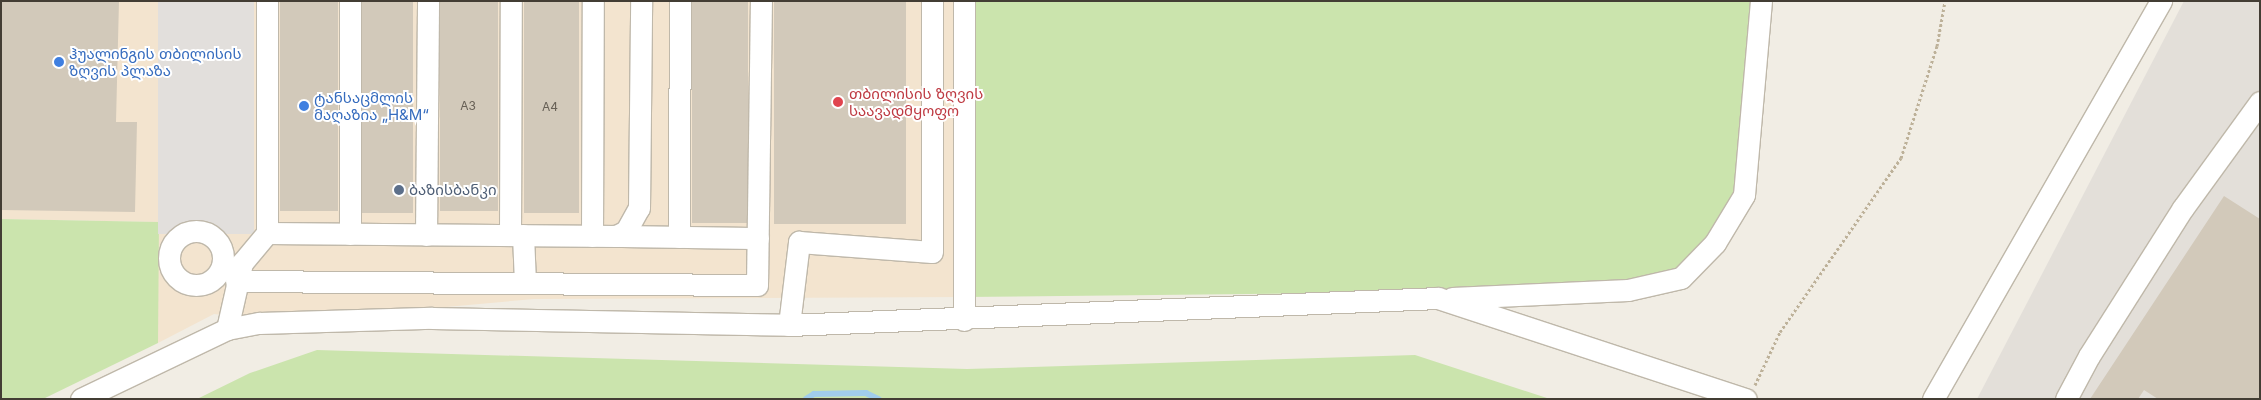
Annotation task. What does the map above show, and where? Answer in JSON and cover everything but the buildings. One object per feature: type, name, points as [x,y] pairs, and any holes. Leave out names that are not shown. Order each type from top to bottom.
[{"type":"street","points":[[227,329],[234,267],[267,233],[267,1]]},
{"type":"street","points":[[350,1],[350,234]]},
{"type":"street","points":[[426,234],[428,1]]},
{"type":"street","points":[[511,1],[516,235],[525,282]]},
{"type":"street","points":[[592,236],[593,1]]},
{"type":"street","points":[[616,236],[635,221],[640,208],[640,1]]},
{"type":"street","points":[[679,237],[680,1]]},
{"type":"street","points":[[234,267],[525,282],[757,284],[761,1]]},
{"type":"street","points":[[789,325],[799,242],[932,252],[932,1]]},
{"type":"street","points":[[964,1],[964,320]]},
{"type":"street","points":[[81,399],[227,329],[259,323],[432,318],[789,325],[964,320],[1628,290],[1681,278],[1715,243],[1744,195],[1762,1]]},
{"type":"street","points":[[1933,399],[2162,1]]},
{"type":"street","points":[[2066,399],[2089,356],[2184,208],[2260,102]]},
{"type":"street","points":[[267,233],[758,238]]},
{"type":"street","points":[[1438,298],[1749,395]]},
{"type":"path","points":[[1749,395],[1780,332],[1901,158],[1938,46],[1945,1]]},
{"type":"shaded area","points":[[1,1],[964,1],[964,297],[534,299],[279,322],[214,314],[158,343],[158,222],[1,219]]},
{"type":"shaded area","points":[[158,1],[254,1],[254,234],[158,234]]},
{"type":"shaded area","points":[[2184,1],[2260,1],[2260,399],[1977,399]]},
{"type":"green space","points":[[964,1],[1761,1],[1744,195],[1681,278],[1628,290],[964,297]]},
{"type":"green space","points":[[1,219],[159,222],[158,343],[43,399],[1,399]]},
{"type":"green space","points":[[317,350],[967,369],[1415,355],[1550,399],[197,399],[250,373]]},
{"type":"waterway","points":[[806,399],[814,394],[866,393],[879,399]]},
{"type":"place","name":"ჰუალინგის თბილისის ზღვის პლაზა","points":[[59,62]]},
{"type":"place","name":"თბილისის ზღვის საავადმყოფო","points":[[838,102]]},
{"type":"place","name":"ტანსაცმლის მაღაზია „H&M“","points":[[304,106]]},
{"type":"place","name":"ბაზისბანკი","points":[[399,190]]}]
